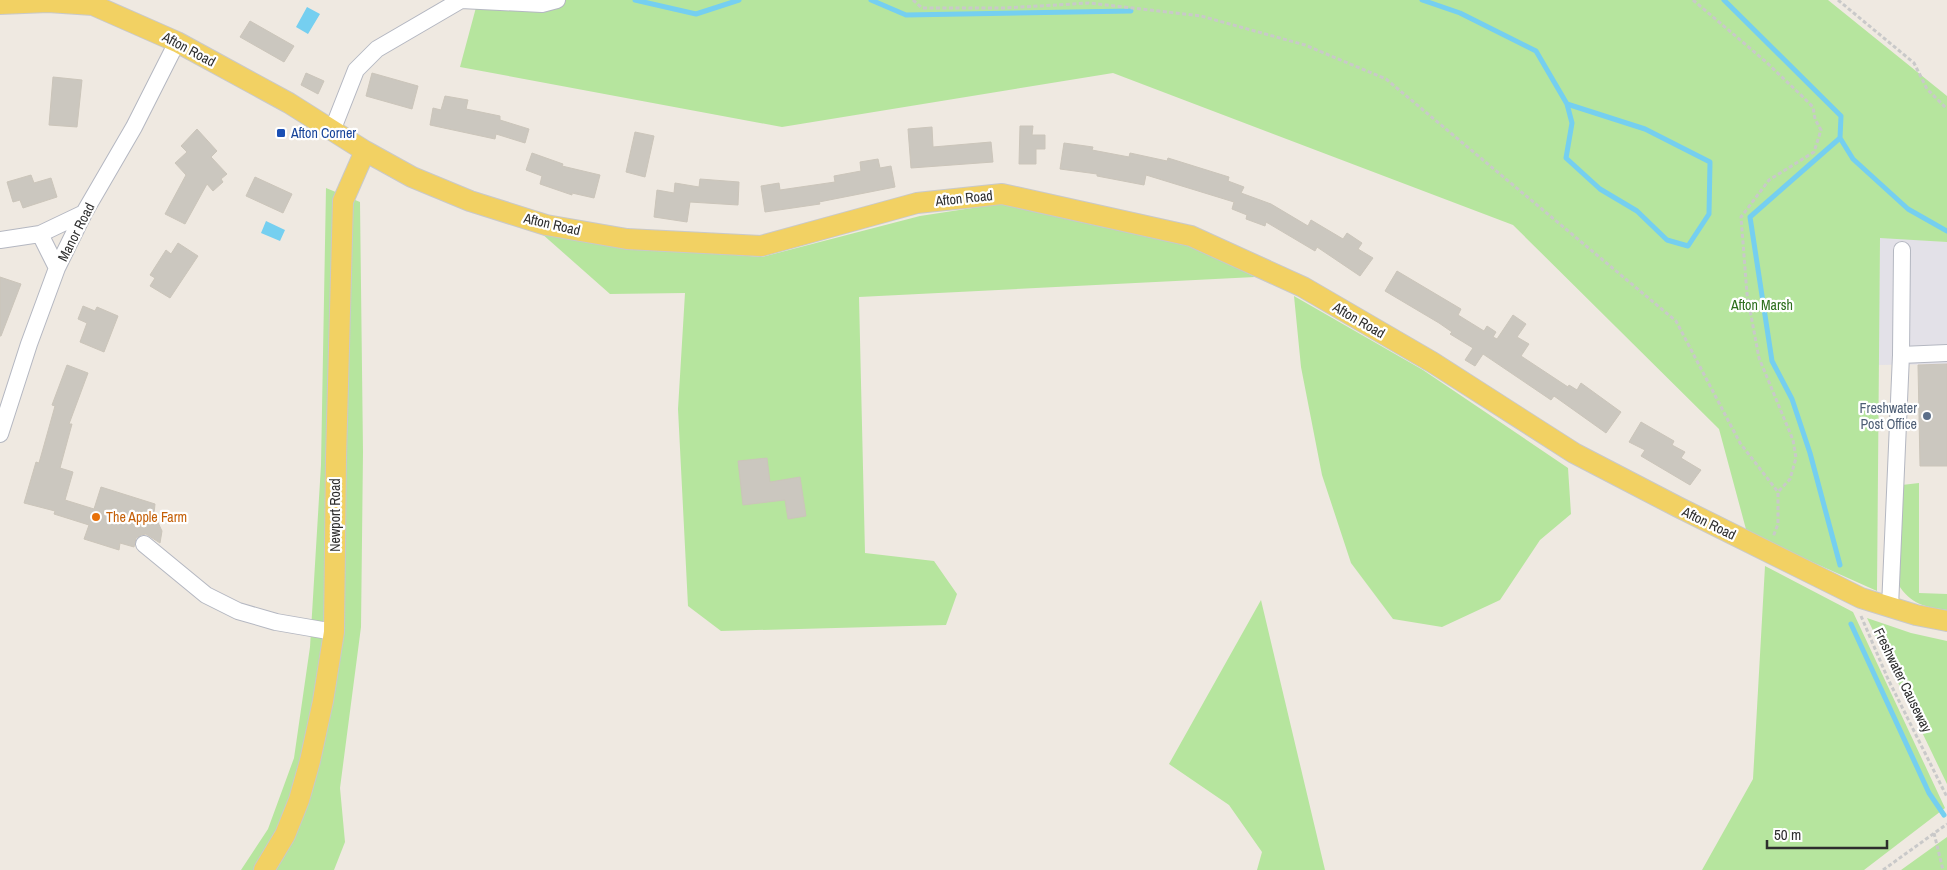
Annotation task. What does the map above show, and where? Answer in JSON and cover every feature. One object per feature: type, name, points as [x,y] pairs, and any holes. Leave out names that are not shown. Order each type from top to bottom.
[{"type":"main road","name":"Afton Road","points":[[0,4],[48,2],[93,5],[178,42],[289,104],[365,151],[412,177],[440,190],[546,225],[627,239],[761,246],[917,203],[1002,194],[1191,236],[1303,287],[1432,362],[1574,453],[1766,551],[1861,598],[1916,615],[1947,621]]},
{"type":"main road","name":"Newport Road","points":[[264,870],[285,835],[299,800],[316,735],[334,632],[336,458],[344,201],[365,151]]},
{"type":"street","points":[[332,131],[356,70],[377,49],[394,39],[461,0],[542,4],[557,0]]},
{"type":"street","name":"Manor Road","points":[[0,434],[29,344],[57,268],[84,213],[134,128],[178,42]]},
{"type":"street","points":[[0,240],[40,234],[84,213]]},
{"type":"street","points":[[40,234],[57,268]]},
{"type":"street","points":[[1890,607],[1901,355],[1902,250]]},
{"type":"street","points":[[1901,355],[1947,353]]},
{"type":"street","points":[[144,544],[206,595],[238,611],[276,622],[334,632]]},
{"type":"path","points":[[913,0],[922,8],[1005,8],[1089,2],[1201,16],[1305,45],[1386,79],[1676,321],[1740,443],[1778,492],[1778,524],[1766,551]]},
{"type":"path","points":[[1693,0],[1765,61],[1813,107],[1815,119],[1821,130],[1814,152],[1769,180],[1741,217],[1747,294],[1759,358],[1793,440],[1796,458],[1790,479],[1778,492]]},
{"type":"path","points":[[1838,0],[1914,63],[1928,89],[1947,109]]},
{"type":"path","name":"Freshwater Causeway","points":[[1861,598],[1861,619],[1888,679],[1947,797]]},
{"type":"path","points":[[1882,870],[1947,824]]},
{"type":"path","points":[[1934,833],[1943,870]]},
{"type":"shaded area","points":[[1880,237],[1947,242],[1947,364],[1878,365]]},
{"type":"green space","name":"Afton Marsh","points":[[478,0],[1828,0],[1947,96],[1947,242],[1880,238],[1877,591],[1747,533],[1719,429],[1513,225],[1113,73],[782,127],[460,67]]},
{"type":"green space","points":[[326,188],[360,202],[363,452],[361,627],[340,788],[345,842],[334,870],[241,870],[268,829],[294,758],[310,647],[321,465]]},
{"type":"green space","points":[[1005,203],[1102,227],[1186,242],[1255,277],[859,297],[865,553],[934,561],[957,594],[946,625],[721,631],[688,606],[678,409],[685,293],[610,294],[541,233],[624,246],[762,257],[920,216]]},
{"type":"green space","points":[[1294,296],[1423,370],[1568,468],[1571,514],[1540,540],[1500,600],[1442,627],[1393,619],[1351,563],[1322,475],[1301,367]]},
{"type":"green space","points":[[1919,483],[1919,593],[1947,594],[1947,610],[1913,600],[1898,584],[1902,485]]},
{"type":"green space","points":[[1765,566],[1853,612],[1945,808],[1864,870],[1702,870],[1753,779]]},
{"type":"green space","points":[[1261,600],[1325,870],[1257,870],[1262,852],[1229,805],[1169,764]]},
{"type":"green space","points":[[1867,618],[1911,633],[1947,641],[1947,784]]},
{"type":"green space","points":[[1947,837],[1947,870],[1901,870]]},
{"type":"water","points":[[307,7],[320,14],[308,34],[296,27]]},
{"type":"water","points":[[266,221],[285,230],[280,241],[261,233]]},
{"type":"building","points":[[250,21],[294,46],[284,62],[240,37]]},
{"type":"building","points":[[306,73],[324,81],[318,94],[301,85]]},
{"type":"building","points":[[372,73],[418,86],[412,109],[366,96]]},
{"type":"building","points":[[53,77],[82,80],[77,127],[49,125]]},
{"type":"building","points":[[445,96],[468,100],[466,109],[500,116],[500,120],[529,129],[525,143],[496,134],[495,139],[430,125],[433,108],[441,110]]},
{"type":"building","points":[[1020,126],[1033,126],[1032,135],[1045,135],[1045,149],[1036,149],[1036,164],[1019,164]]},
{"type":"building","points":[[932,127],[933,147],[991,142],[993,162],[911,168],[908,129]]},
{"type":"building","points":[[197,129],[217,151],[211,157],[227,174],[221,179],[223,182],[213,191],[207,184],[185,224],[165,214],[186,175],[175,163],[187,152],[181,146]]},
{"type":"building","points":[[635,132],[654,136],[645,177],[626,172]]},
{"type":"building","points":[[1064,143],[1093,147],[1092,150],[1129,157],[1130,153],[1167,161],[1168,158],[1229,177],[1228,181],[1244,187],[1241,193],[1271,204],[1308,226],[1311,220],[1343,239],[1347,233],[1362,243],[1358,249],[1373,258],[1360,276],[1317,247],[1315,251],[1266,222],[1265,226],[1246,219],[1247,215],[1232,209],[1234,202],[1146,175],[1144,185],[1097,176],[1097,174],[1060,169]]},
{"type":"building","points":[[532,153],[563,164],[562,166],[600,175],[594,198],[572,193],[572,195],[540,184],[542,176],[526,170]]},
{"type":"building","points":[[878,159],[880,168],[891,166],[895,187],[819,202],[820,204],[765,212],[761,186],[779,183],[780,190],[835,182],[834,176],[861,171],[860,162]]},
{"type":"building","points":[[31,175],[34,183],[51,178],[57,197],[23,208],[20,200],[13,202],[7,182]]},
{"type":"building","points":[[255,177],[292,194],[283,213],[246,196]]},
{"type":"building","points":[[700,179],[739,182],[738,205],[690,202],[687,222],[654,217],[657,190],[674,193],[675,183],[699,187]]},
{"type":"building","points":[[178,243],[198,256],[170,298],[150,286],[155,278],[150,275],[166,250],[171,254]]},
{"type":"building","points":[[1397,271],[1461,309],[1458,315],[1484,331],[1487,326],[1496,332],[1493,337],[1497,339],[1513,315],[1526,324],[1517,337],[1529,344],[1521,356],[1568,387],[1569,385],[1577,390],[1581,383],[1621,412],[1606,433],[1554,396],[1551,400],[1483,354],[1475,366],[1465,360],[1473,348],[1450,334],[1452,332],[1439,323],[1385,291]]},
{"type":"building","points":[[0,277],[21,284],[1,336],[0,336]]},
{"type":"building","points":[[83,306],[95,311],[97,307],[118,316],[104,352],[80,342],[87,323],[78,319]]},
{"type":"building","points":[[1947,364],[1947,466],[1920,466],[1918,365]]},
{"type":"building","points":[[67,365],[88,373],[69,424],[72,424],[60,468],[73,472],[65,500],[94,509],[101,487],[155,504],[154,514],[162,531],[160,543],[146,534],[136,538],[134,547],[120,543],[119,550],[84,539],[89,525],[54,514],[55,511],[24,503],[36,462],[39,463],[55,406],[52,405]]},
{"type":"building","points":[[1641,422],[1674,441],[1672,445],[1685,452],[1681,458],[1701,470],[1690,485],[1641,456],[1645,450],[1629,442]]},
{"type":"building","points":[[767,458],[770,482],[800,477],[806,516],[788,519],[785,500],[743,505],[738,461]]},
{"type":"waterway","points":[[635,0],[696,14],[739,0]]},
{"type":"waterway","points":[[871,0],[906,15],[1131,11]]},
{"type":"waterway","points":[[1422,0],[1460,13],[1536,51],[1567,104],[1572,123],[1566,158],[1600,189],[1637,211],[1667,240],[1688,246],[1709,214],[1710,162],[1645,129],[1567,104]]},
{"type":"waterway","points":[[1724,0],[1841,116],[1840,138],[1750,217],[1772,361],[1792,399],[1810,453],[1840,565]]},
{"type":"waterway","points":[[1840,138],[1853,159],[1908,209],[1947,231]]},
{"type":"waterway","points":[[1851,624],[1929,793],[1944,815]]},
{"type":"place","name":"Afton Corner","points":[[281,133]]},
{"type":"place","name":"Freshwater Post Office","points":[[1927,416]]},
{"type":"place","name":"The Apple Farm","points":[[96,517]]}]
